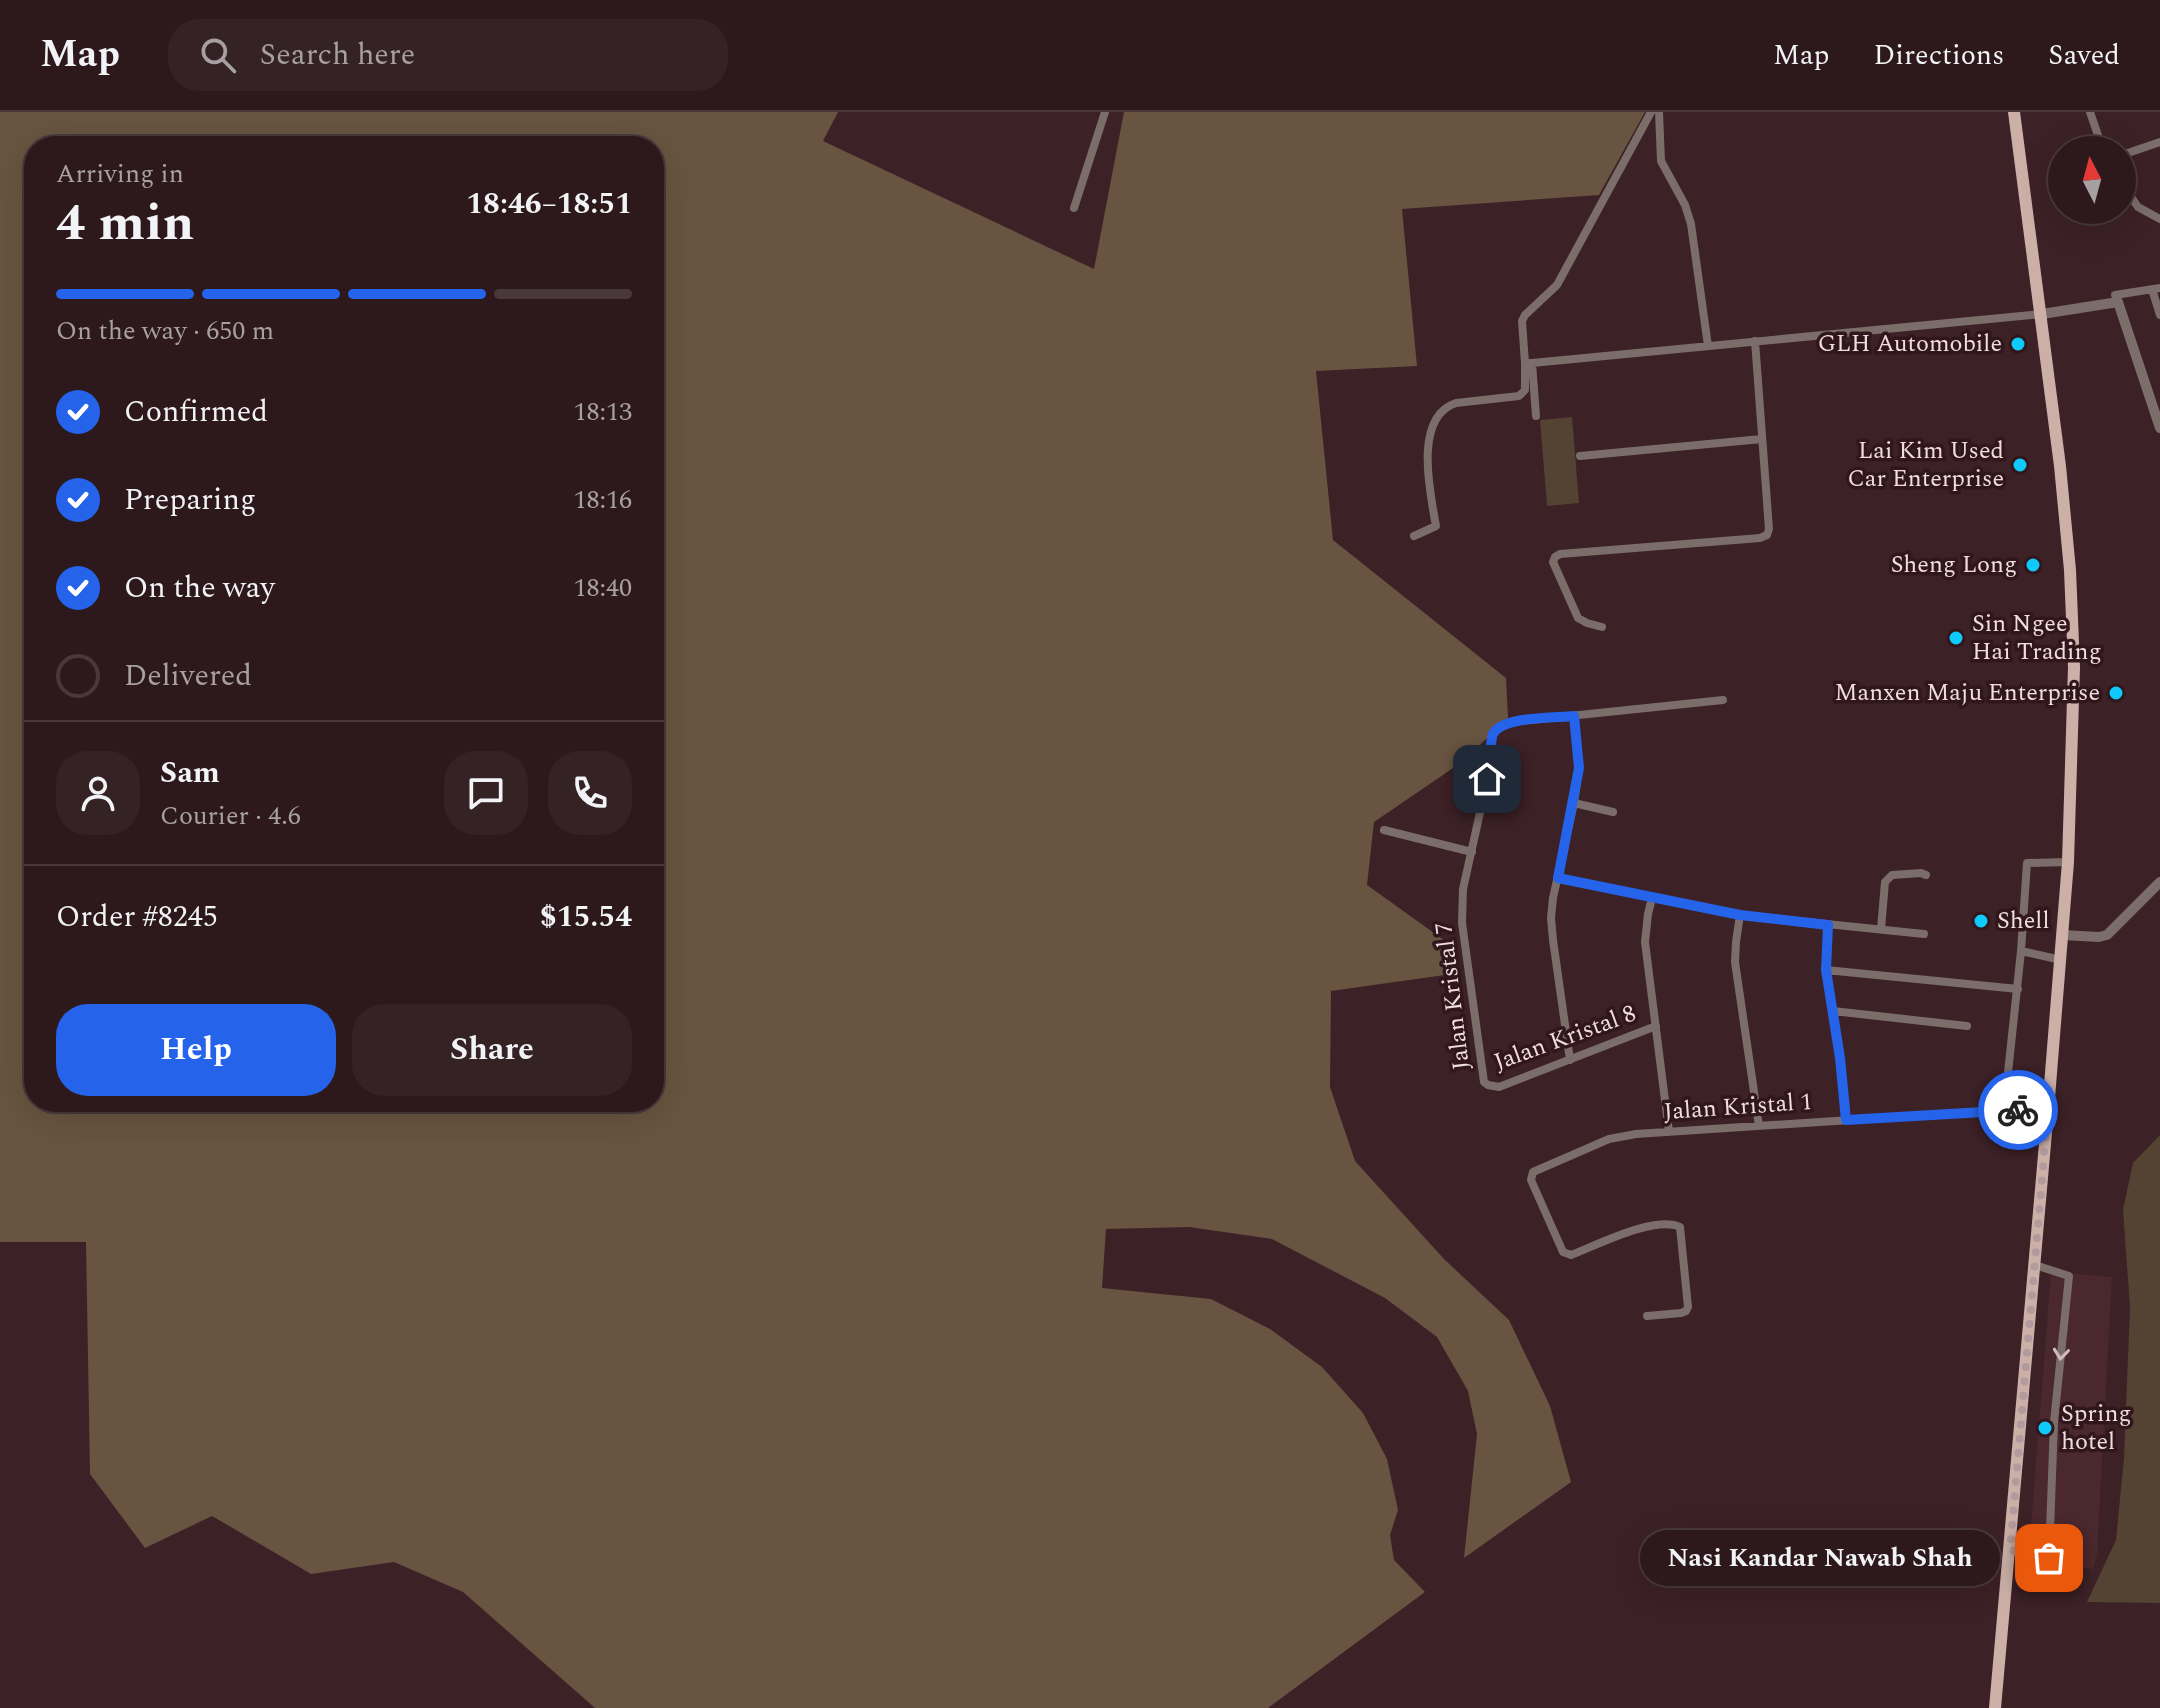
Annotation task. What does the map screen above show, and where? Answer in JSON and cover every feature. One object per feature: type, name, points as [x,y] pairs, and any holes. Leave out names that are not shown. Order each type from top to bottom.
[{"type":"main road","points":[[1995,1708],[2061,960],[2068,862],[2074,670],[2070,570],[2060,466],[2014,112]]},
{"type":"street","points":[[1074,208],[1105,112]]},
{"type":"street","points":[[1536,416],[1522,321],[1557,285],[1651,112]]},
{"type":"street","points":[[1659,112],[1661,161],[1685,205],[1691,224],[1708,346]]},
{"type":"street","points":[[2090,112],[2098,136]]},
{"type":"street","points":[[2136,150],[2160,142]]},
{"type":"street","points":[[2136,204],[2160,219]]},
{"type":"street","points":[[2115,295],[2156,288],[2160,315]]},
{"type":"street","points":[[1529,363],[2042,314],[2118,302],[2160,428]]},
{"type":"street","points":[[1602,627],[1587,623],[1575,613],[1553,562],[1555,557],[1767,535],[1755,341]]},
{"type":"street","points":[[1414,536],[1436,526],[1428,468],[1434,419],[1447,406],[1456,403],[1523,394],[1529,363]]},
{"type":"street","points":[[1580,456],[1762,439]]},
{"type":"street","points":[[1570,1060],[1551,918],[1579,768],[1574,716],[1723,700]]},
{"type":"street","name":"Jalan Kristal 7","points":[[1488,1085],[1482,1078],[1462,923],[1463,889],[1491,763],[1491,738],[1498,728],[1511,722],[1574,716]]},
{"type":"street","points":[[1574,803],[1613,812]]},
{"type":"street","points":[[1384,830],[1472,852]]},
{"type":"street","points":[[2004,1110],[2018,989],[2027,863],[2068,862]]},
{"type":"street","points":[[1881,929],[1888,877],[1926,875]]},
{"type":"street","points":[[1558,878],[1740,915],[1924,934]]},
{"type":"street","points":[[2062,935],[2107,935],[2160,882]]},
{"type":"street","points":[[1652,898],[1645,942],[1669,1132]]},
{"type":"street","points":[[1740,915],[1735,962],[1759,1126]]},
{"type":"street","points":[[1828,925],[1826,970],[1846,1120]]},
{"type":"street","points":[[2021,951],[2061,960]]},
{"type":"street","points":[[1826,970],[2018,989]]},
{"type":"street","points":[[1833,1011],[1967,1026]]},
{"type":"street","name":"Jalan Kristal 8","points":[[1488,1085],[1499,1087],[1656,1026]]},
{"type":"street","name":"Jalan Kristal 1","points":[[1647,1316],[1681,1313],[1688,1307],[1680,1227],[1674,1224],[1646,1226],[1566,1255],[1531,1180],[1533,1172],[1609,1139],[1636,1134],[2004,1110],[2048,1110]]},
{"type":"street","points":[[2010,1550],[2049,1558],[2054,1422],[2069,1276],[2035,1265]]},
{"type":"shaded area","points":[[0,112],[838,112],[823,141],[1094,269],[1124,112],[1645,112],[1599,195],[1402,209],[1417,366],[1316,371],[1333,540],[1506,678],[1508,718],[1462,762],[1374,822],[1367,885],[1455,948],[1459,973],[1331,991],[1330,1087],[1355,1161],[1444,1259],[1509,1320],[1550,1406],[1571,1482],[1464,1558],[1477,1434],[1468,1391],[1437,1337],[1385,1298],[1272,1239],[1189,1227],[1106,1229],[1102,1288],[1211,1299],[1270,1329],[1322,1367],[1363,1413],[1387,1459],[1398,1510],[1390,1535],[1394,1560],[1425,1592],[1268,1708],[595,1708],[463,1592],[394,1562],[311,1574],[212,1516],[145,1548],[90,1474],[86,1242],[0,1242]]},
{"type":"shaded area","points":[[1572,417],[1579,503],[1547,506],[1540,420]]},
{"type":"shaded area","points":[[2160,1135],[2160,1603],[2087,1602],[2116,1540],[2124,1458],[2130,1307],[2123,1210],[2133,1163]]},
{"type":"shaded area","points":[[2051,1272],[2112,1277],[2097,1555],[2093,1569],[2028,1563]]},
{"type":"way so far","points":[[2018,1110],[2048,1110],[2010,1550],[2049,1558]]},
{"type":"place","name":"GLH Automobile","points":[[2018,344]]},
{"type":"place","name":"Lai Kim Used Car Enterprise","points":[[2020,465]]},
{"type":"place","name":"Sheng Long","points":[[2033,565]]},
{"type":"place","name":"Sin Ngee Hai Trading","points":[[1956,638]]},
{"type":"place","name":"Manxen Maju Enterprise","points":[[2116,693]]},
{"type":"place","name":"Shell","points":[[1981,921]]},
{"type":"place","name":"Spring hotel","points":[[2045,1428]]},
{"type":"place","name":"Nasi Kandar Nawab Shah","points":[[2049,1558]]},
{"type":"route","points":[[1487,779],[1491,763],[1491,738],[1498,728],[1511,722],[1574,716],[1579,768],[1558,878],[1740,915],[1828,925],[1826,970],[1846,1120],[2018,1110]]}]
